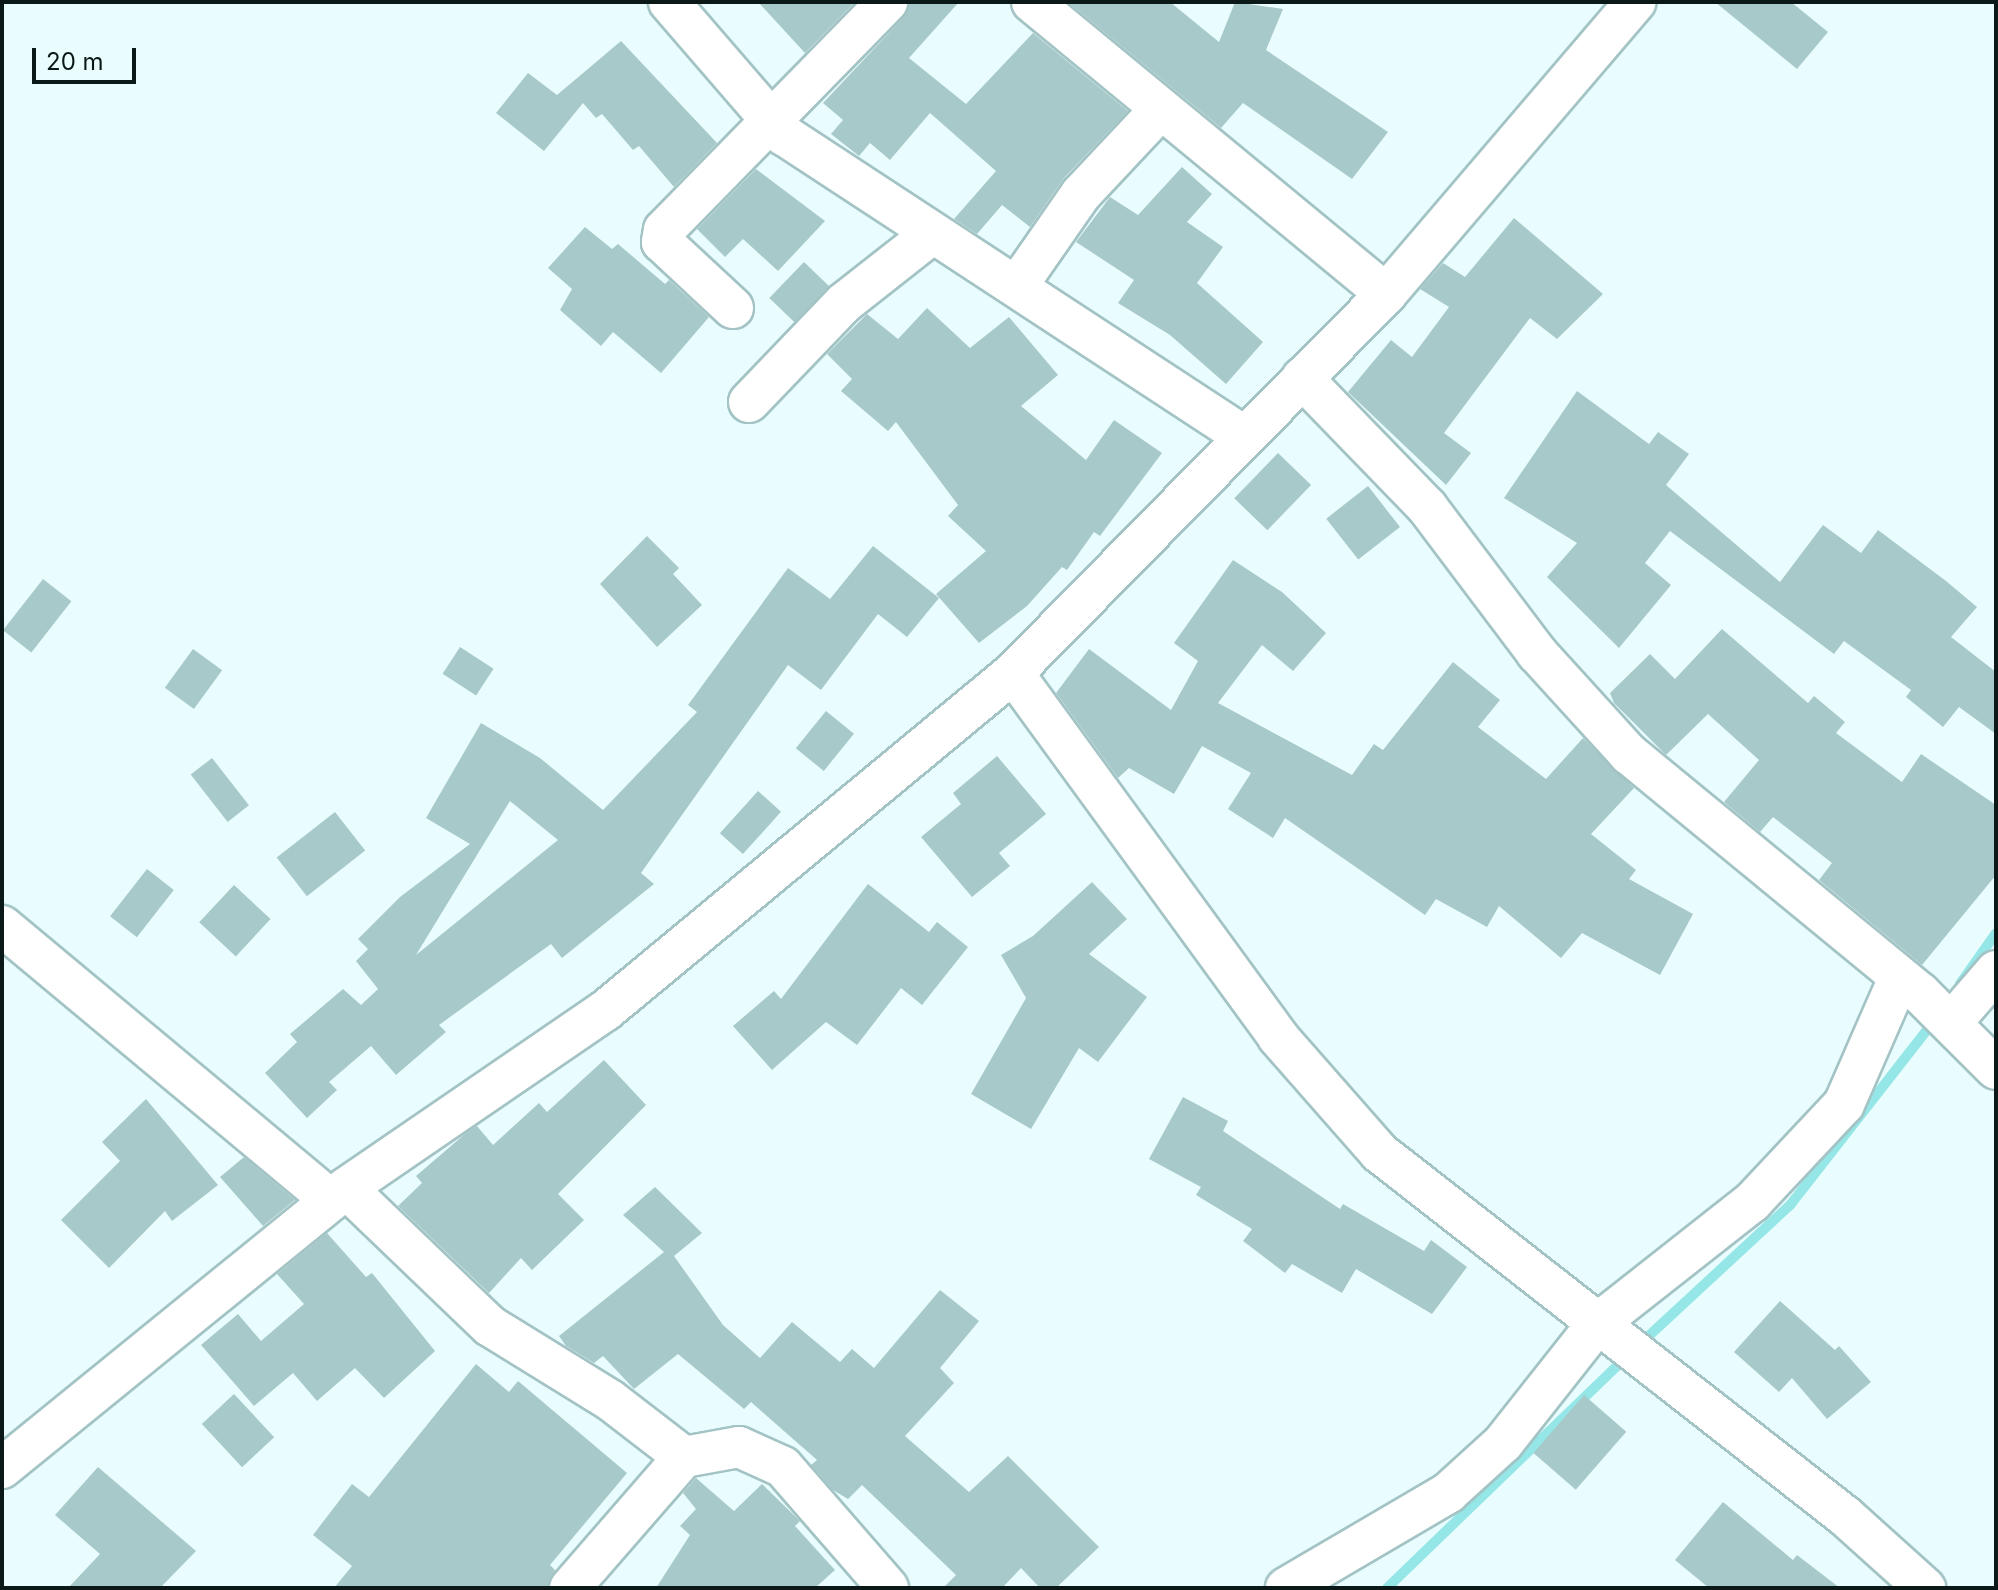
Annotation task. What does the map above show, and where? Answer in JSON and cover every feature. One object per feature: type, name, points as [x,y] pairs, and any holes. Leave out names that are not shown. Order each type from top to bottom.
[{"type":"street","points":[[669,2],[771,124],[1242,435]]},
{"type":"street","points":[[733,308],[662,242],[663,234],[887,2]]},
{"type":"street","points":[[1032,2],[1159,111],[1386,294]]},
{"type":"street","points":[[2,1468],[338,1194],[606,1010],[1013,673],[1242,435],[1386,294],[1635,2]]},
{"type":"street","points":[[1017,286],[1081,194],[1159,111]]},
{"type":"street","points":[[749,402],[850,297],[933,233]]},
{"type":"street","points":[[1302,378],[1427,507],[1537,653],[1629,754],[1929,1003],[1996,1069]]},
{"type":"street","points":[[1013,673],[1134,846],[1334,1104],[1380,1153],[1845,1516],[1925,1588]]},
{"type":"street","points":[[2,926],[338,1194],[490,1326],[610,1400],[684,1457]]},
{"type":"street","points":[[1286,1588],[1448,1493],[1503,1443],[1624,1344],[1844,1104],[1929,1003],[1996,971]]},
{"type":"street","points":[[570,1588],[684,1457],[739,1447],[770,1458],[888,1588]]},
{"type":"building","points":[[758,2],[855,2],[805,53]]},
{"type":"building","points":[[909,2],[959,2],[909,58],[966,104],[1033,33],[1128,111],[1064,178],[1030,227],[1002,205],[977,234],[954,219],[996,171],[930,113],[890,160],[870,143],[859,156],[831,134],[843,120],[823,103],[903,18]]},
{"type":"building","points":[[1068,2],[1170,2],[1219,42],[1235,2],[1283,9],[1266,50],[1388,132],[1352,179],[1243,103],[1221,128]]},
{"type":"building","points":[[1715,2],[1791,2],[1828,32],[1797,69]]},
{"type":"building","points":[[621,41],[717,143],[674,187],[639,146],[633,150],[602,114],[596,118],[583,103],[544,151],[496,113],[528,73],[557,95]]},
{"type":"building","points":[[1182,167],[1212,194],[1187,222],[1223,247],[1197,283],[1263,342],[1226,384],[1170,335],[1118,303],[1134,280],[1076,242],[1110,197],[1138,215]]},
{"type":"building","points":[[756,169],[825,221],[778,271],[743,239],[725,257],[697,229]]},
{"type":"building","points":[[1514,218],[1603,294],[1557,339],[1530,318],[1444,433],[1471,453],[1446,485],[1348,392],[1391,340],[1412,357],[1449,307],[1420,289],[1443,263],[1465,277]]},
{"type":"building","points":[[585,227],[612,249],[618,244],[665,284],[669,280],[709,317],[661,373],[613,332],[601,346],[560,310],[572,289],[548,268]]},
{"type":"building","points":[[804,262],[829,286],[794,322],[769,298]]},
{"type":"building","points":[[927,308],[970,348],[1009,317],[1058,375],[1021,406],[1086,460],[1114,420],[1162,453],[1100,536],[1094,532],[1067,570],[1062,567],[1027,606],[979,643],[936,594],[986,551],[948,516],[958,505],[896,422],[888,431],[841,391],[852,379],[827,354],[867,314],[898,339]]},
{"type":"building","points":[[1577,391],[1649,444],[1658,432],[1689,454],[1666,485],[1780,582],[1823,525],[1861,553],[1878,530],[1946,581],[1977,607],[1951,637],[1996,672],[1996,734],[1959,707],[1943,727],[1906,697],[1911,690],[1844,641],[1834,654],[1670,531],[1645,563],[1671,585],[1619,648],[1547,577],[1577,543],[1504,498]]},
{"type":"building","points":[[1278,453],[1311,485],[1267,530],[1234,498]]},
{"type":"building","points":[[1368,486],[1400,527],[1358,560],[1326,519]]},
{"type":"building","points":[[647,536],[679,568],[673,574],[702,605],[657,647],[600,584]]},
{"type":"building","points":[[873,546],[939,598],[907,637],[878,614],[821,690],[788,665],[641,873],[654,884],[562,958],[551,944],[439,1025],[446,1032],[396,1075],[371,1046],[329,1082],[337,1090],[307,1118],[265,1073],[297,1042],[290,1034],[343,989],[361,1005],[378,989],[356,961],[368,949],[358,939],[400,897],[470,844],[426,818],[481,723],[540,758],[603,810],[697,712],[688,705],[788,568],[830,599]],"holes":[[[510,801],[558,840],[416,955]]]},
{"type":"building","points":[[1233,560],[1282,592],[1326,633],[1293,671],[1262,645],[1218,703],[1352,775],[1374,744],[1383,750],[1453,662],[1500,700],[1478,727],[1546,779],[1583,738],[1634,788],[1591,834],[1636,870],[1629,879],[1693,914],[1660,975],[1582,933],[1561,958],[1499,906],[1487,927],[1436,899],[1425,915],[1285,818],[1273,838],[1228,809],[1251,773],[1202,746],[1174,794],[1129,768],[1118,778],[1056,693],[1089,649],[1171,710],[1198,661],[1174,643]]},
{"type":"building","points":[[43,579],[71,601],[31,652],[3,630]]},
{"type":"building","points":[[1722,629],[1808,703],[1814,696],[1845,722],[1836,733],[1902,782],[1921,754],[1996,805],[1996,875],[1922,965],[1819,880],[1832,863],[1773,817],[1760,832],[1724,802],[1759,760],[1708,714],[1666,755],[1614,703],[1610,693],[1650,654],[1675,679]]},
{"type":"building","points":[[460,647],[494,669],[476,696],[443,674]]},
{"type":"building","points":[[193,649],[222,670],[194,709],[165,688]]},
{"type":"building","points":[[826,711],[854,734],[824,771],[796,748]]},
{"type":"building","points":[[997,756],[1046,814],[999,853],[1010,866],[972,897],[921,837],[961,804],[953,793]]},
{"type":"building","points":[[212,758],[249,805],[228,822],[191,775]]},
{"type":"building","points":[[758,791],[781,812],[743,854],[720,833]]},
{"type":"building","points":[[335,812],[365,851],[307,896],[277,858]]},
{"type":"building","points":[[147,869],[174,890],[137,937],[110,916]]},
{"type":"building","points":[[1092,882],[1127,919],[1089,954],[1147,997],[1098,1062],[1079,1048],[1031,1129],[971,1094],[1026,998],[1001,955],[1033,936]]},
{"type":"building","points":[[868,884],[929,932],[937,922],[968,947],[922,1005],[901,988],[857,1045],[826,1022],[772,1070],[733,1026],[774,991],[781,999]]},
{"type":"building","points":[[234,885],[271,919],[236,956],[199,922]]},
{"type":"building","points":[[604,1060],[646,1105],[558,1194],[584,1220],[532,1270],[521,1258],[489,1293],[398,1206],[422,1183],[416,1176],[466,1133],[477,1126],[493,1145],[539,1103],[547,1112]]},
{"type":"building","points":[[1183,1097],[1228,1121],[1223,1131],[1340,1209],[1343,1204],[1424,1251],[1431,1240],[1467,1267],[1432,1314],[1356,1269],[1342,1293],[1292,1264],[1285,1273],[1243,1241],[1252,1229],[1196,1195],[1201,1187],[1149,1159]]},
{"type":"building","points":[[146,1099],[218,1185],[172,1221],[165,1211],[109,1268],[61,1220],[120,1161],[102,1142]]},
{"type":"building","points":[[244,1157],[295,1200],[263,1226],[220,1177]]},
{"type":"building","points":[[655,1187],[702,1233],[674,1256],[723,1325],[760,1358],[792,1322],[840,1362],[852,1349],[874,1368],[940,1290],[979,1321],[940,1368],[954,1383],[905,1436],[969,1492],[1008,1456],[1099,1547],[1056,1588],[1040,1588],[1021,1568],[1002,1588],[943,1588],[956,1575],[862,1485],[848,1499],[833,1490],[811,1465],[817,1460],[751,1402],[744,1409],[678,1354],[634,1389],[603,1356],[594,1363],[566,1346],[559,1336],[664,1252],[623,1215]]},
{"type":"building","points":[[327,1233],[366,1277],[372,1273],[435,1351],[384,1398],[355,1368],[317,1401],[293,1373],[254,1406],[201,1345],[238,1314],[261,1341],[304,1304],[277,1274]]},
{"type":"building","points":[[1780,1301],[1835,1350],[1839,1346],[1871,1382],[1827,1419],[1792,1378],[1779,1392],[1734,1352]]},
{"type":"building","points":[[476,1364],[509,1392],[518,1381],[627,1473],[550,1565],[555,1570],[548,1588],[334,1588],[352,1566],[313,1535],[352,1484],[369,1497]]},
{"type":"building","points":[[234,1394],[274,1437],[242,1467],[202,1424]]},
{"type":"building","points":[[1584,1395],[1626,1432],[1576,1490],[1533,1453]]},
{"type":"building","points":[[98,1467],[196,1551],[160,1588],[68,1588],[100,1554],[55,1515]]},
{"type":"building","points":[[696,1478],[734,1511],[762,1484],[800,1521],[795,1526],[835,1570],[815,1588],[656,1588],[690,1535],[680,1526],[696,1509],[683,1493]]},
{"type":"building","points":[[1723,1502],[1793,1560],[1797,1555],[1840,1588],[1709,1588],[1675,1560]]},
{"type":"waterway","points":[[1960,984],[1996,933]]},
{"type":"waterway","points":[[1640,1344],[1791,1204],[1935,1020]]},
{"type":"waterway","points":[[1387,1588],[1628,1355]]}]
